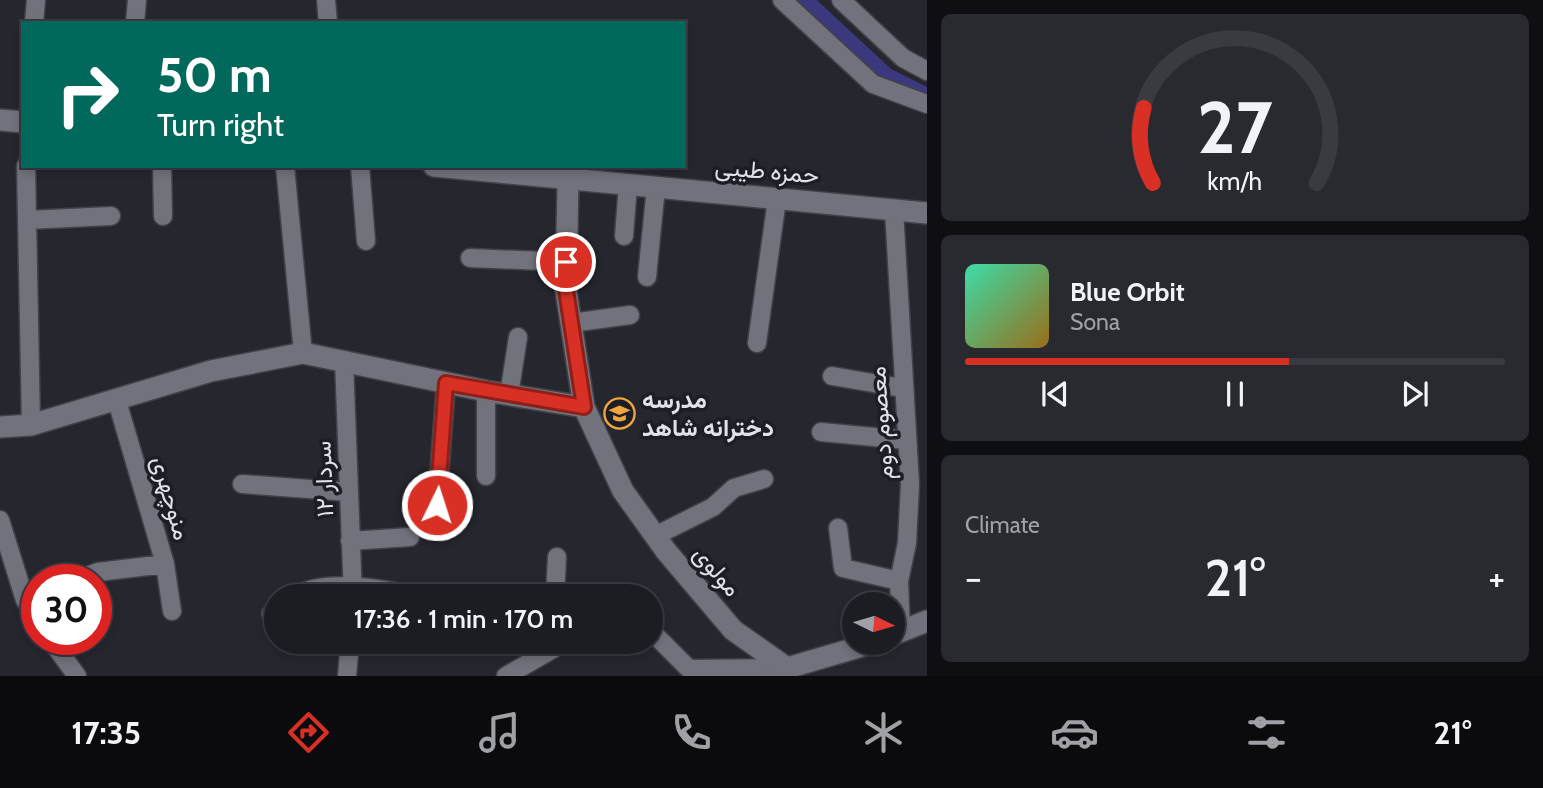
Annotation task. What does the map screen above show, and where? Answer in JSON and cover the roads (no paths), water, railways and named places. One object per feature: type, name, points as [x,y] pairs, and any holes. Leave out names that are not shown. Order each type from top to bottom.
[{"type":"street","points":[[34,21],[36,0]]},
{"type":"street","points":[[135,21],[137,0]]},
{"type":"street","points":[[326,0],[328,21]]},
{"type":"street","points":[[782,0],[873,83],[927,104]]},
{"type":"street","points":[[841,0],[903,58],[927,71]]},
{"type":"street","points":[[0,120],[21,122]]},
{"type":"street","points":[[26,168],[31,425]]},
{"type":"street","points":[[162,168],[163,216]]},
{"type":"street","points":[[285,168],[303,353]]},
{"type":"street","points":[[360,168],[366,241]]},
{"type":"street","name":"حمزه طیبی","points":[[455,168],[927,213]]},
{"type":"street","name":"مولوی","points":[[568,179],[566,290],[584,407],[623,492],[655,536],[733,630],[799,670]]},
{"type":"street","points":[[624,236],[628,185]]},
{"type":"street","points":[[647,277],[656,187]]},
{"type":"street","points":[[757,343],[777,199]]},
{"type":"street","name":"معصوم دوم","points":[[894,210],[902,388],[910,484],[907,543],[899,592]]},
{"type":"street","points":[[27,220],[111,216]]},
{"type":"street","points":[[470,258],[566,262]]},
{"type":"street","points":[[571,323],[630,315]]},
{"type":"street","points":[[509,395],[518,337]]},
{"type":"street","points":[[0,427],[31,425],[211,371],[303,353],[486,391],[584,407]]},
{"type":"street","name":"سردار ۱۲","points":[[344,360],[352,584]]},
{"type":"street","points":[[832,376],[902,388]]},
{"type":"street","points":[[437,505],[446,383]]},
{"type":"street","points":[[486,391],[486,476]]},
{"type":"street","name":"منوچهری","points":[[117,401],[164,564],[172,611]]},
{"type":"street","points":[[821,432],[906,440]]},
{"type":"street","points":[[655,536],[713,507],[734,488],[764,479]]},
{"type":"street","points":[[242,484],[349,492]]},
{"type":"street","points":[[0,520],[21,573]]},
{"type":"street","points":[[838,528],[843,568],[899,581]]},
{"type":"street","points":[[351,541],[410,537]]},
{"type":"street","points":[[556,584],[557,557]]},
{"type":"street","points":[[112,570],[164,564]]},
{"type":"street","points":[[905,631],[927,621]]},
{"type":"street","points":[[663,643],[689,669],[799,670],[842,654]]},
{"type":"street","points":[[347,676],[349,654]]},
{"type":"street","points":[[510,675],[544,654]]},
{"type":"street","points":[[62,655],[77,676]]},
{"type":"waterway","points":[[805,0],[887,76],[925,95]]},
{"type":"place","name":"مدرسه دخترانه شاهد","points":[[619,414]]}]
